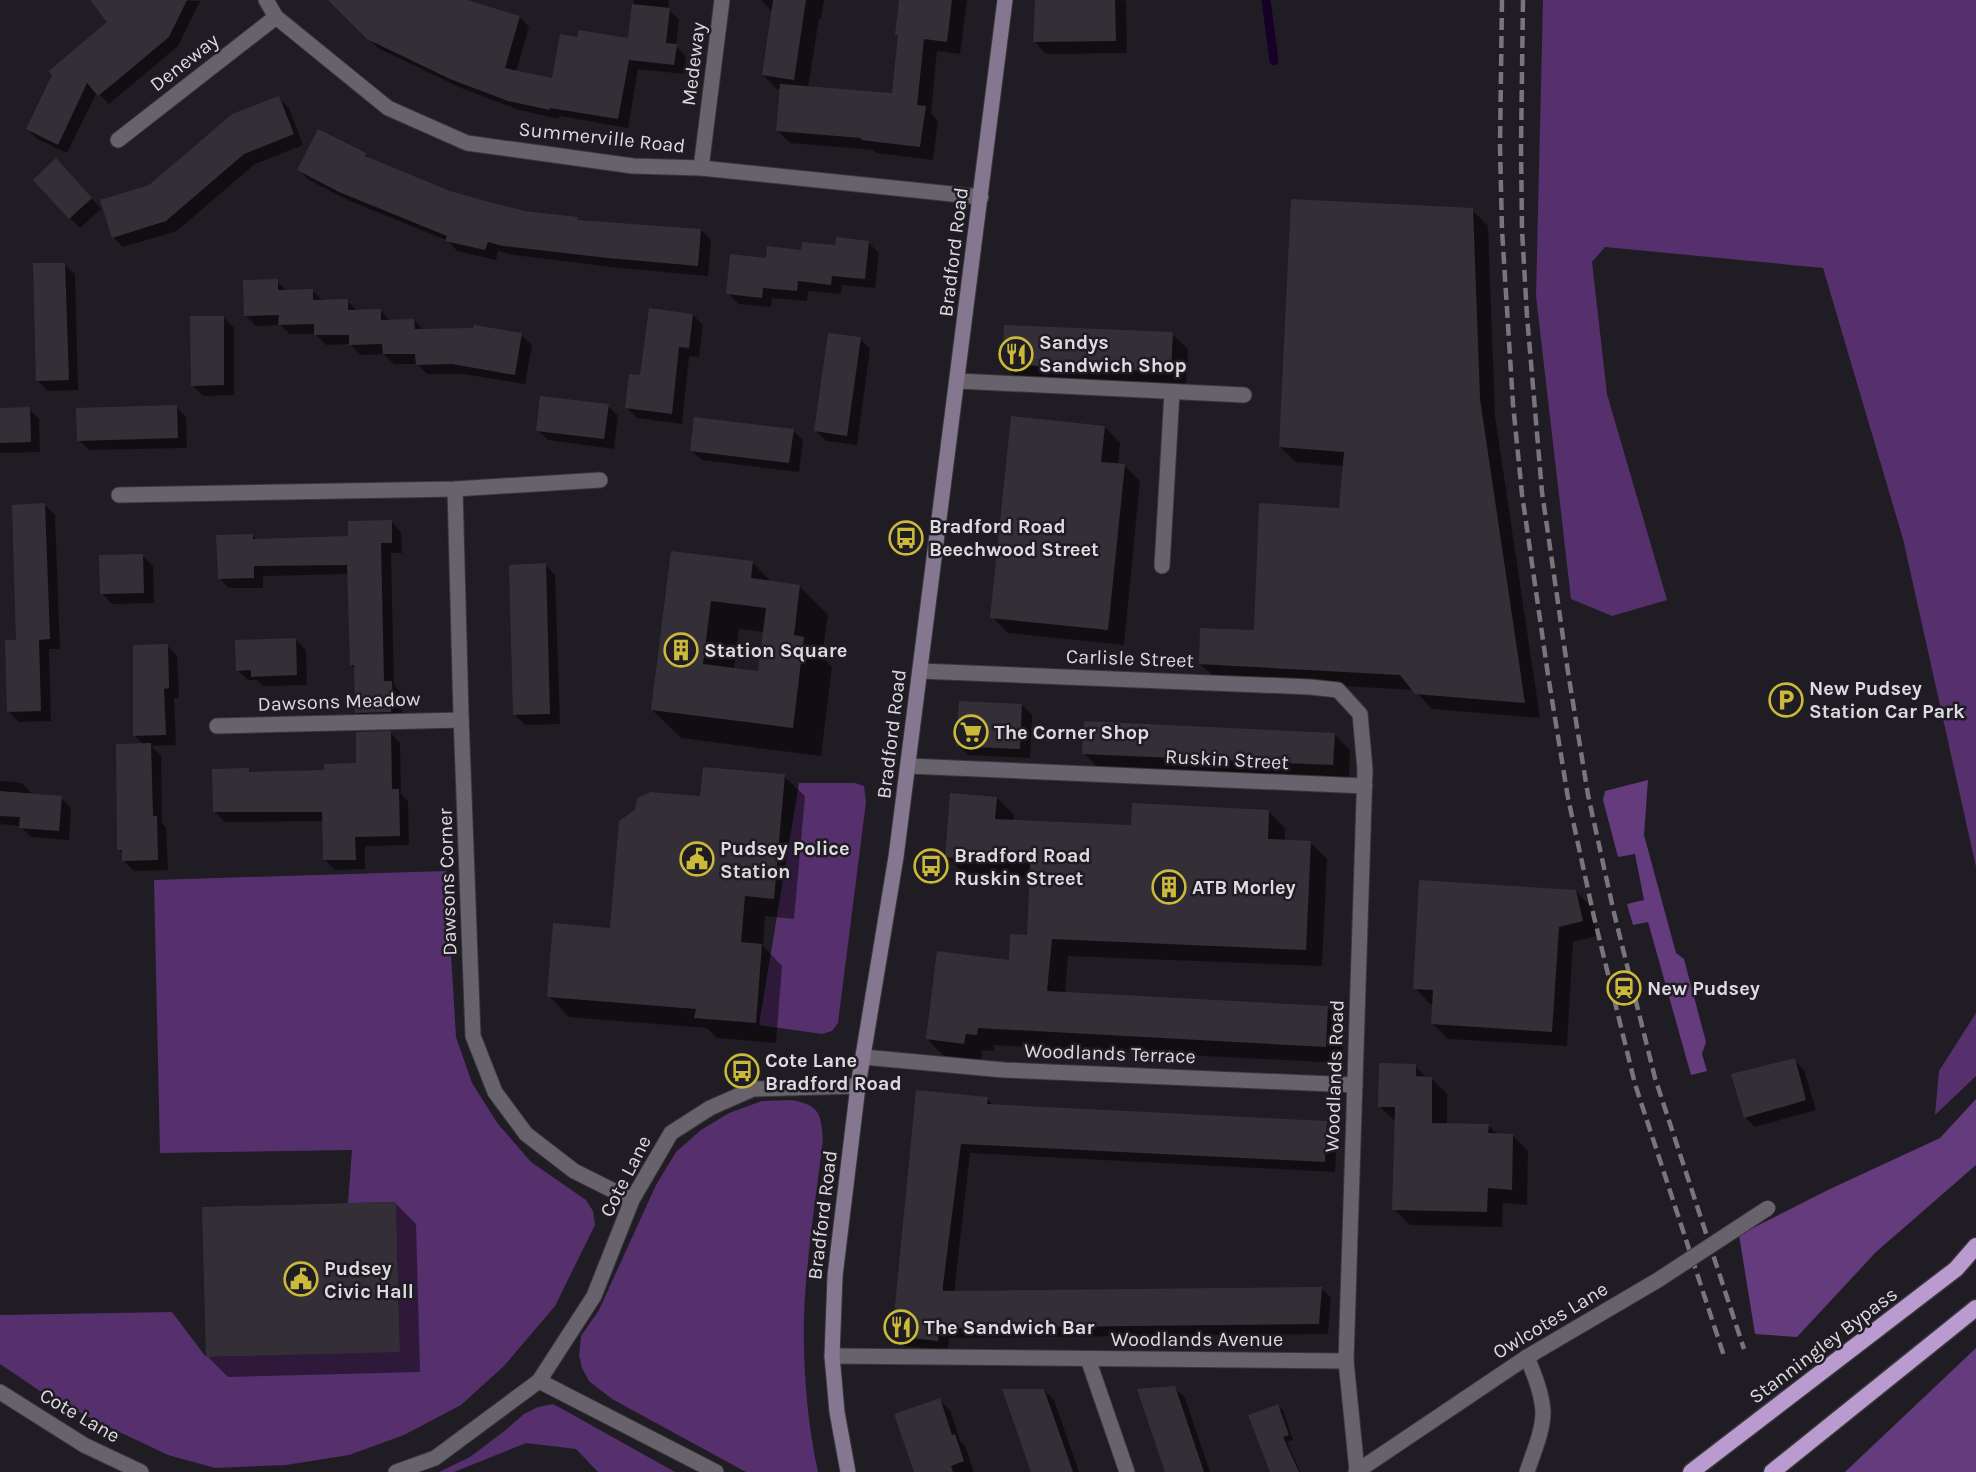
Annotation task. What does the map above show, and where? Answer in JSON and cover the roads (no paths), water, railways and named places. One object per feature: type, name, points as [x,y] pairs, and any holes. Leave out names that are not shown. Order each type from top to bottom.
[{"type":"highway","name":"Stanningley Bypass","points":[[1691,1472],[1956,1269],[1976,1246]]},
{"type":"highway","points":[[1772,1472],[1976,1308]]},
{"type":"main road","name":"Bradford Road","points":[[848,1472],[837,1412],[832,1356],[834,1276],[858,1086],[896,857],[1005,0]]},
{"type":"street","name":"Summerville Road","points":[[266,0],[276,17],[388,108],[467,143],[633,166],[701,168],[981,197]]},
{"type":"street","name":"Medeway","points":[[701,168],[722,0]]},
{"type":"street","name":"Deneway","points":[[118,140],[276,17]]},
{"type":"street","points":[[958,381],[1244,395]]},
{"type":"street","points":[[1162,567],[1172,392]]},
{"type":"street","points":[[119,495],[455,489],[600,480]]},
{"type":"street","name":"Dawsons Corner","points":[[455,489],[473,1036],[495,1092],[526,1134],[574,1171],[632,1200]]},
{"type":"street","name":"Carlisle Street","points":[[920,671],[1338,690]]},
{"type":"street","name":"Woodlands Road","points":[[1338,690],[1360,714],[1365,769],[1346,1361],[1357,1472]]},
{"type":"street","name":"Dawsons Meadow","points":[[217,726],[461,720]]},
{"type":"street","name":"Ruskin Street","points":[[908,766],[1365,786]]},
{"type":"street","name":"Woodlands Terrace","points":[[863,1057],[1005,1070],[1355,1084]]},
{"type":"street","name":"Cote Lane","points":[[396,1472],[435,1458],[539,1381],[594,1296],[632,1200],[671,1133],[710,1108],[753,1089],[858,1086]]},
{"type":"street","name":"Owlcotes Lane","points":[[1357,1472],[1527,1357],[1658,1280],[1768,1208]]},
{"type":"street","name":"Woodlands Avenue","points":[[832,1356],[1346,1361]]},
{"type":"street","points":[[1527,1357],[1538,1383],[1543,1412],[1538,1440],[1527,1472]]},
{"type":"street","points":[[1088,1359],[1126,1472]]},
{"type":"street","points":[[539,1381],[716,1472]]},
{"type":"street","name":"Cote Lane","points":[[0,1392],[84,1445],[141,1472]]},
{"type":"waterway","points":[[1266,0],[1274,61]]},
{"type":"railway","points":[[1502,0],[1500,146],[1502,230],[1513,404],[1522,494],[1568,798],[1594,917],[1635,1084],[1724,1356]]},
{"type":"railway","points":[[1523,0],[1522,230],[1527,316],[1542,492],[1588,795],[1614,913],[1655,1078],[1744,1349]]},
{"type":"place","name":"Sandys Sandwich Shop","points":[[1016,354]]},
{"type":"place","name":"Bradford Road Beechwood Street","points":[[906,538]]},
{"type":"place","name":"Station Square","points":[[681,650]]},
{"type":"place","name":"New Pudsey Station Car Park","points":[[1786,700]]},
{"type":"place","name":"The Corner Shop","points":[[971,732]]},
{"type":"place","name":"Pudsey Police Station","points":[[697,859]]},
{"type":"place","name":"Bradford Road Ruskin Street","points":[[931,866]]},
{"type":"place","name":"ATB Morley","points":[[1169,887]]},
{"type":"place","name":"New Pudsey","points":[[1624,988]]},
{"type":"place","name":"Cote Lane Bradford Road","points":[[742,1071]]},
{"type":"place","name":"Pudsey Civic Hall","points":[[301,1279]]},
{"type":"place","name":"The Sandwich Bar","points":[[901,1327]]}]
